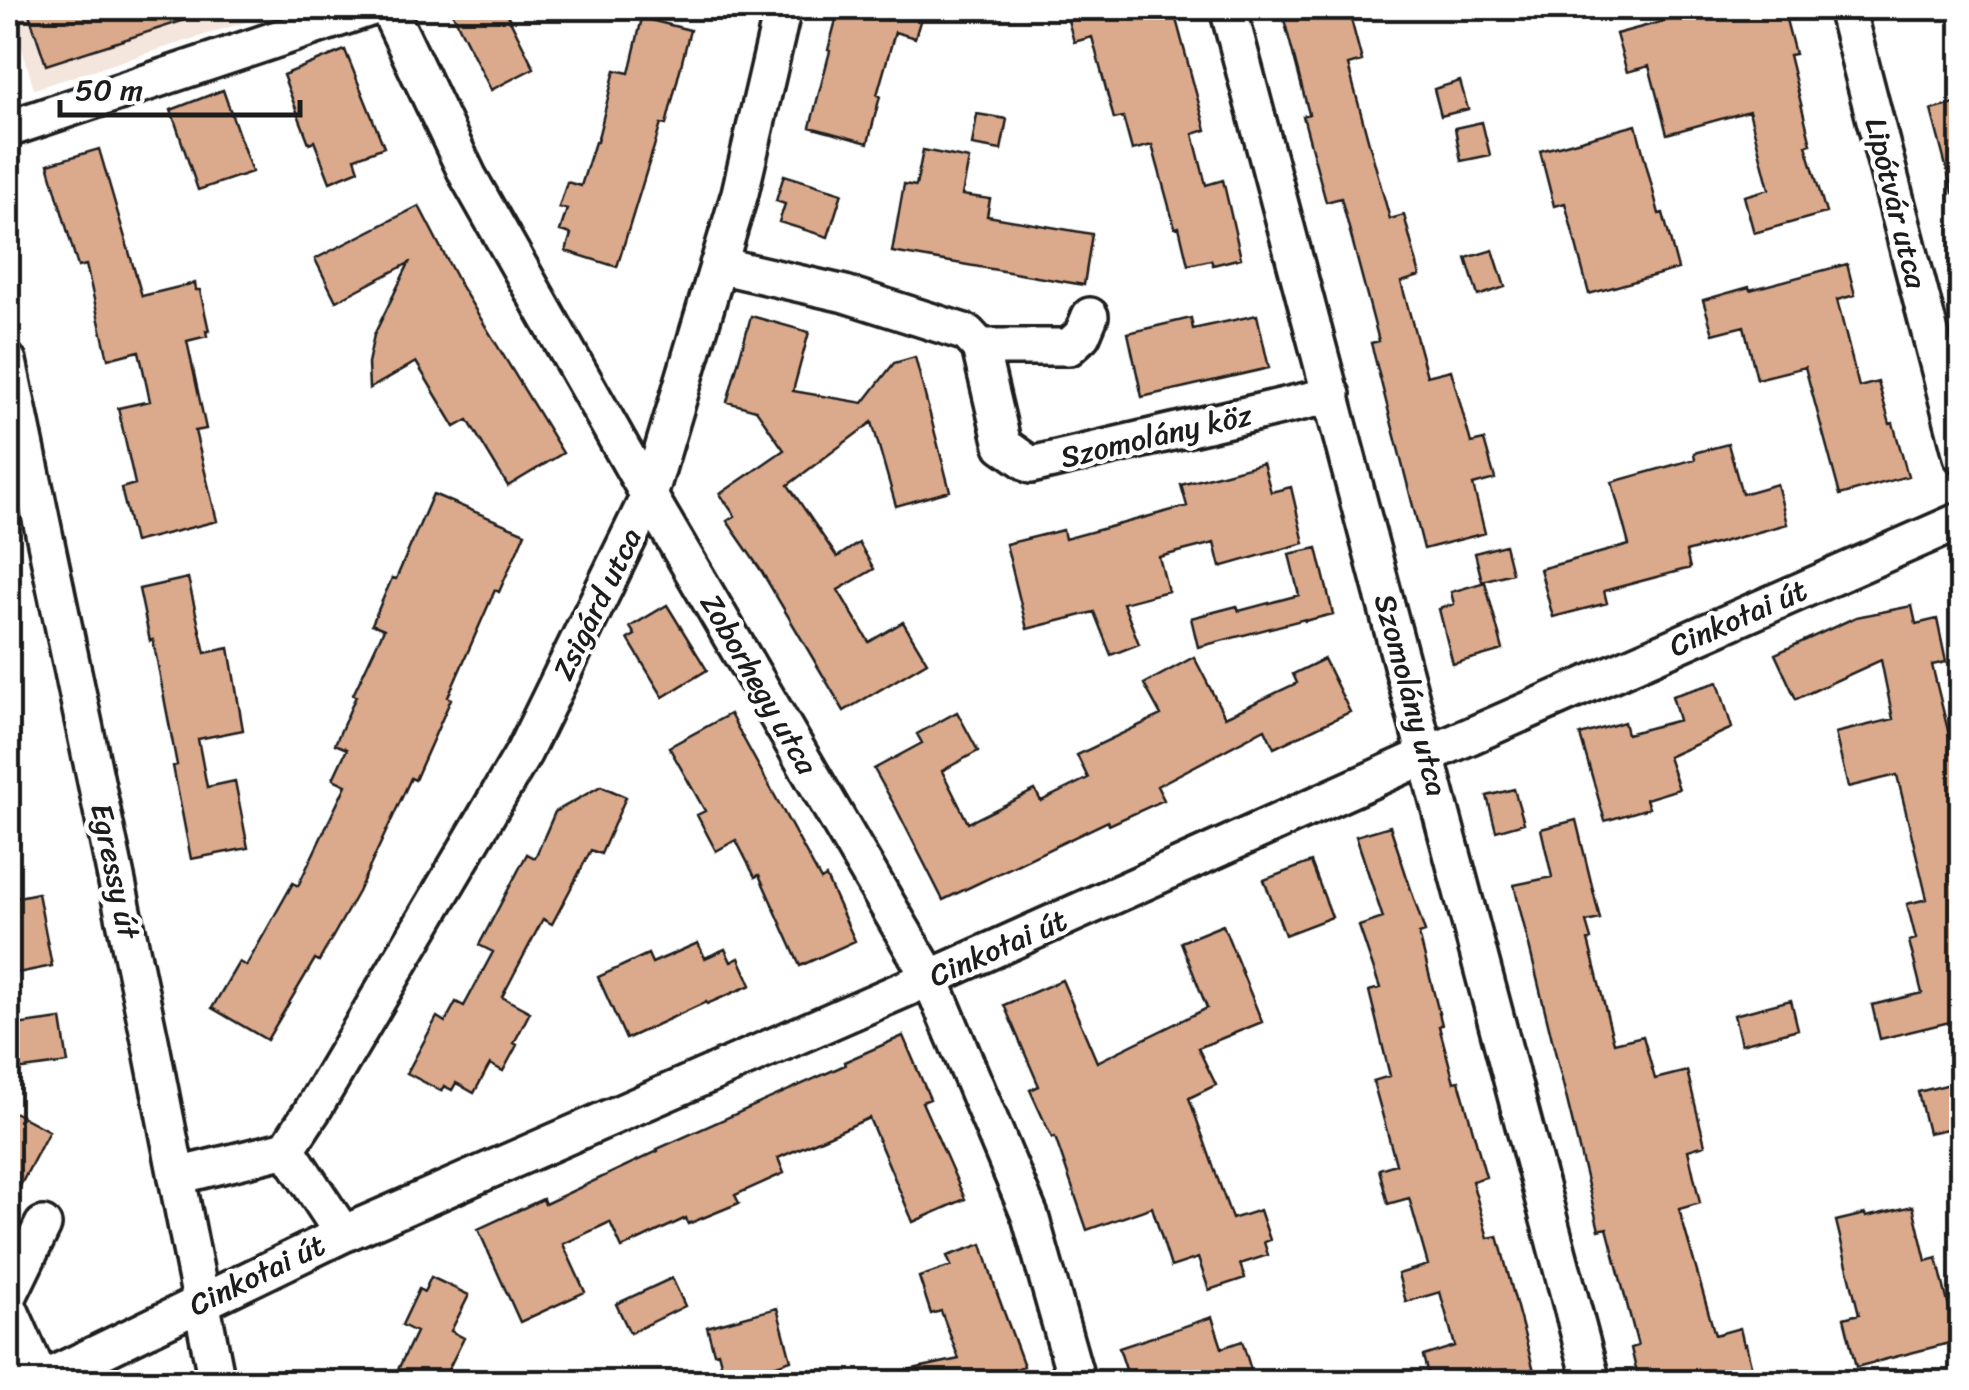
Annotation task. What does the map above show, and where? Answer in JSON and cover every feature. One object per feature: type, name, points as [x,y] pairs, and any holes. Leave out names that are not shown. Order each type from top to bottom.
[{"type":"street","points":[[8,129],[370,8]]},
{"type":"street","name":"Zoborhegy utca","points":[[388,8],[468,176],[930,978],[1030,1216],[1078,1382]]},
{"type":"street","name":"Zsigárd utca","points":[[287,1149],[524,752],[650,496],[740,193],[783,8]]},
{"type":"street","name":"Szomolány utca","points":[[1228,8],[1592,1382]]},
{"type":"street","name":"Lipótvár utca","points":[[1846,8],[1962,456]]},
{"type":"street","points":[[718,265],[844,294],[967,333],[980,347],[1069,347],[1082,335],[1090,316]]},
{"type":"street","name":"Szomolány köz","points":[[980,347],[1004,445],[1031,466],[1332,395]]},
{"type":"street","name":"Egressy út","points":[[8,361],[217,1382]]},
{"type":"street","name":"Cinkotai út","points":[[40,1382],[343,1234],[1962,520]]},
{"type":"street","points":[[177,1176],[287,1149],[343,1234]]},
{"type":"street","points":[[8,1296],[43,1225]]},
{"type":"street","points":[[8,1306],[40,1382]]},
{"type":"shaded area","points":[[10,8],[290,8],[34,89]]},
{"type":"building","points":[[27,8],[206,8],[207,13],[46,65]]},
{"type":"building","points":[[450,8],[504,8],[534,68],[491,90]]},
{"type":"building","points":[[835,8],[924,8],[915,38],[895,32],[868,143],[810,127],[830,51]]},
{"type":"building","points":[[1086,8],[1173,8],[1206,130],[1193,134],[1206,185],[1223,180],[1241,258],[1213,265],[1211,260],[1188,265],[1152,145],[1132,150],[1123,117],[1114,119],[1092,37],[1074,42],[1066,13]]},
{"type":"building","points":[[1281,8],[1348,8],[1362,61],[1348,65],[1390,219],[1404,215],[1420,276],[1401,282],[1427,376],[1451,370],[1471,443],[1484,440],[1495,479],[1473,485],[1485,533],[1424,549],[1371,343],[1379,341],[1341,198],[1326,202],[1303,116],[1309,114]]},
{"type":"building","points":[[1713,8],[1783,8],[1795,54],[1789,55],[1811,144],[1806,145],[1826,213],[1754,233],[1744,196],[1769,189],[1749,111],[1667,134],[1649,66],[1627,72],[1616,34]]},
{"type":"building","points":[[642,18],[690,30],[666,125],[661,124],[617,267],[566,251],[571,234],[560,231],[567,209],[559,207],[567,182],[581,186],[615,70],[629,73]]},
{"type":"building","points":[[345,50],[384,147],[355,158],[359,170],[330,182],[314,141],[309,143],[283,75]]},
{"type":"building","points":[[1460,81],[1468,109],[1441,116],[1434,89]]},
{"type":"building","points":[[223,90],[252,172],[198,190],[171,110]]},
{"type":"building","points":[[1962,102],[1962,192],[1953,193],[1931,110]]},
{"type":"building","points":[[977,114],[1007,119],[1001,150],[972,145]]},
{"type":"building","points":[[1482,122],[1490,155],[1461,161],[1455,128]]},
{"type":"building","points":[[1636,125],[1678,269],[1589,294],[1565,203],[1554,206],[1540,151]]},
{"type":"building","points":[[99,149],[142,296],[195,283],[209,331],[207,336],[187,341],[206,429],[195,431],[217,521],[134,542],[121,488],[135,484],[118,408],[150,401],[139,351],[108,359],[86,265],[78,267],[48,164]]},
{"type":"building","points":[[923,150],[969,159],[962,195],[990,199],[987,216],[1092,234],[1084,285],[892,252],[904,184],[916,186]]},
{"type":"building","points":[[784,175],[842,193],[828,237],[779,222],[785,204],[776,201]]},
{"type":"building","points":[[419,206],[459,283],[563,453],[508,486],[468,420],[455,427],[416,362],[369,389],[368,363],[374,335],[409,263],[336,301],[315,259]]},
{"type":"building","points":[[1493,250],[1505,287],[1478,296],[1466,258]]},
{"type":"building","points":[[1847,264],[1855,295],[1837,300],[1859,387],[1878,382],[1908,476],[1840,495],[1805,367],[1757,379],[1744,326],[1713,334],[1703,300]]},
{"type":"building","points":[[1257,315],[1269,368],[1142,397],[1128,333],[1191,318],[1193,329]]},
{"type":"building","points":[[751,316],[809,332],[793,391],[863,403],[894,363],[915,357],[950,491],[896,506],[872,422],[788,485],[837,557],[859,543],[874,569],[838,590],[869,642],[903,622],[927,662],[844,711],[762,572],[727,521],[735,516],[720,494],[784,450],[756,410],[727,402]]},
{"type":"building","points":[[1728,444],[1742,494],[1777,484],[1787,524],[1686,552],[1690,568],[1604,591],[1607,603],[1553,617],[1540,569],[1629,545],[1612,482],[1695,459],[1694,453]]},
{"type":"building","points":[[1263,463],[1271,492],[1291,487],[1304,543],[1220,567],[1214,543],[1159,557],[1168,591],[1123,603],[1139,644],[1111,655],[1094,612],[1027,629],[1006,544],[1063,530],[1065,539],[1187,506],[1181,485]]},
{"type":"building","points":[[433,494],[525,533],[499,592],[495,590],[415,780],[411,778],[358,892],[319,961],[315,959],[267,1040],[212,1008],[239,962],[246,966],[293,883],[298,886],[346,785],[333,779],[347,749],[335,744],[384,629],[372,624]]},
{"type":"building","points":[[1505,545],[1512,573],[1482,581],[1475,553]]},
{"type":"building","points":[[1317,548],[1333,614],[1198,647],[1191,618],[1237,606],[1239,611],[1299,595],[1289,554]]},
{"type":"building","points":[[188,578],[205,653],[229,648],[243,730],[198,739],[207,787],[235,781],[248,848],[191,859],[153,640],[150,641],[139,589]]},
{"type":"building","points":[[1485,582],[1503,650],[1453,664],[1439,609],[1454,604],[1451,592]]},
{"type":"building","points":[[667,605],[707,670],[663,697],[628,639],[635,635],[630,627]]},
{"type":"building","points":[[1912,606],[1916,624],[1937,619],[1946,662],[1932,665],[1953,751],[1962,749],[1962,1019],[1880,1039],[1872,1005],[1922,993],[1909,941],[1916,939],[1907,904],[1927,899],[1897,775],[1848,787],[1835,733],[1893,719],[1881,660],[1796,699],[1775,654],[1856,617]]},
{"type":"building","points":[[1194,657],[1225,717],[1297,683],[1293,674],[1324,659],[1350,712],[1274,748],[1265,729],[1157,786],[1164,800],[1109,825],[1108,821],[943,900],[874,769],[922,743],[917,734],[957,712],[978,751],[942,771],[968,823],[1035,790],[1041,801],[1088,778],[1077,755],[1161,715],[1144,684]]},
{"type":"building","points":[[1718,682],[1732,728],[1668,757],[1679,789],[1646,799],[1649,808],[1605,821],[1580,735],[1624,722],[1627,734],[1679,720],[1672,696]]},
{"type":"building","points":[[730,714],[821,880],[826,877],[855,941],[800,966],[759,875],[755,877],[736,840],[716,851],[697,815],[705,811],[669,747]]},
{"type":"building","points":[[601,786],[626,797],[601,854],[591,850],[552,924],[543,919],[502,997],[530,1012],[503,1071],[490,1064],[474,1093],[456,1083],[452,1090],[444,1086],[441,1091],[407,1073],[437,1017],[445,1022],[456,1002],[464,1006],[493,952],[479,945],[527,854],[535,858],[555,812]]},
{"type":"building","points":[[1514,789],[1524,823],[1496,831],[1487,796]]},
{"type":"building","points":[[1576,820],[1600,919],[1586,922],[1591,939],[1588,940],[1614,1043],[1643,1036],[1655,1079],[1687,1071],[1705,1145],[1688,1150],[1700,1203],[1679,1209],[1715,1335],[1740,1328],[1755,1382],[1639,1382],[1631,1348],[1638,1346],[1607,1228],[1599,1230],[1514,885],[1552,877],[1541,829]]},
{"type":"building","points":[[1390,826],[1425,932],[1419,934],[1454,1082],[1459,1081],[1486,1177],[1472,1181],[1488,1238],[1498,1236],[1537,1382],[1430,1382],[1423,1356],[1455,1346],[1440,1292],[1406,1302],[1398,1274],[1428,1265],[1409,1198],[1388,1204],[1379,1169],[1396,1164],[1373,1081],[1390,1076],[1369,991],[1380,988],[1359,926],[1383,918],[1356,836]]},
{"type":"building","points":[[1311,862],[1332,917],[1285,935],[1264,880]]},
{"type":"building","points":[[38,893],[52,966],[8,975],[8,899]]},
{"type":"building","points":[[1223,925],[1262,1022],[1198,1048],[1216,1085],[1189,1098],[1232,1219],[1260,1210],[1270,1240],[1264,1242],[1268,1255],[1240,1264],[1245,1278],[1209,1290],[1198,1258],[1171,1267],[1152,1207],[1087,1230],[1055,1137],[1052,1138],[1030,1090],[1039,1086],[1004,1005],[1062,980],[1097,1062],[1207,1008],[1181,942]]},
{"type":"building","points":[[698,943],[705,958],[725,949],[731,962],[739,958],[751,985],[626,1039],[598,977],[648,954],[652,963]]},
{"type":"building","points":[[1791,1000],[1798,1029],[1741,1044],[1734,1015]]},
{"type":"building","points":[[61,1019],[68,1063],[8,1071],[8,1026]]},
{"type":"building","points":[[903,1036],[930,1099],[922,1102],[965,1199],[913,1222],[869,1118],[778,1158],[784,1173],[735,1195],[739,1203],[688,1224],[686,1218],[622,1248],[610,1222],[563,1244],[585,1292],[520,1322],[478,1229],[543,1199],[545,1204]]},
{"type":"building","points":[[1962,1081],[1962,1126],[1928,1133],[1918,1092]]},
{"type":"building","points":[[8,1109],[49,1131],[8,1209]]},
{"type":"building","points":[[1913,1206],[1926,1261],[1937,1258],[1957,1341],[1856,1367],[1844,1318],[1859,1314],[1836,1221]]},
{"type":"building","points":[[982,1244],[1024,1366],[979,1382],[904,1382],[903,1371],[959,1359],[941,1311],[931,1314],[919,1277],[951,1266],[947,1256]]},
{"type":"building","points":[[431,1277],[469,1295],[451,1331],[464,1338],[442,1382],[392,1382],[416,1332],[402,1325],[419,1289],[424,1292]]},
{"type":"building","points":[[672,1278],[685,1306],[630,1333],[616,1304]]},
{"type":"building","points":[[777,1308],[791,1360],[756,1372],[759,1382],[726,1382],[707,1327]]},
{"type":"building","points":[[1212,1317],[1222,1348],[1242,1341],[1251,1370],[1212,1382],[1130,1382],[1119,1348]]}]
